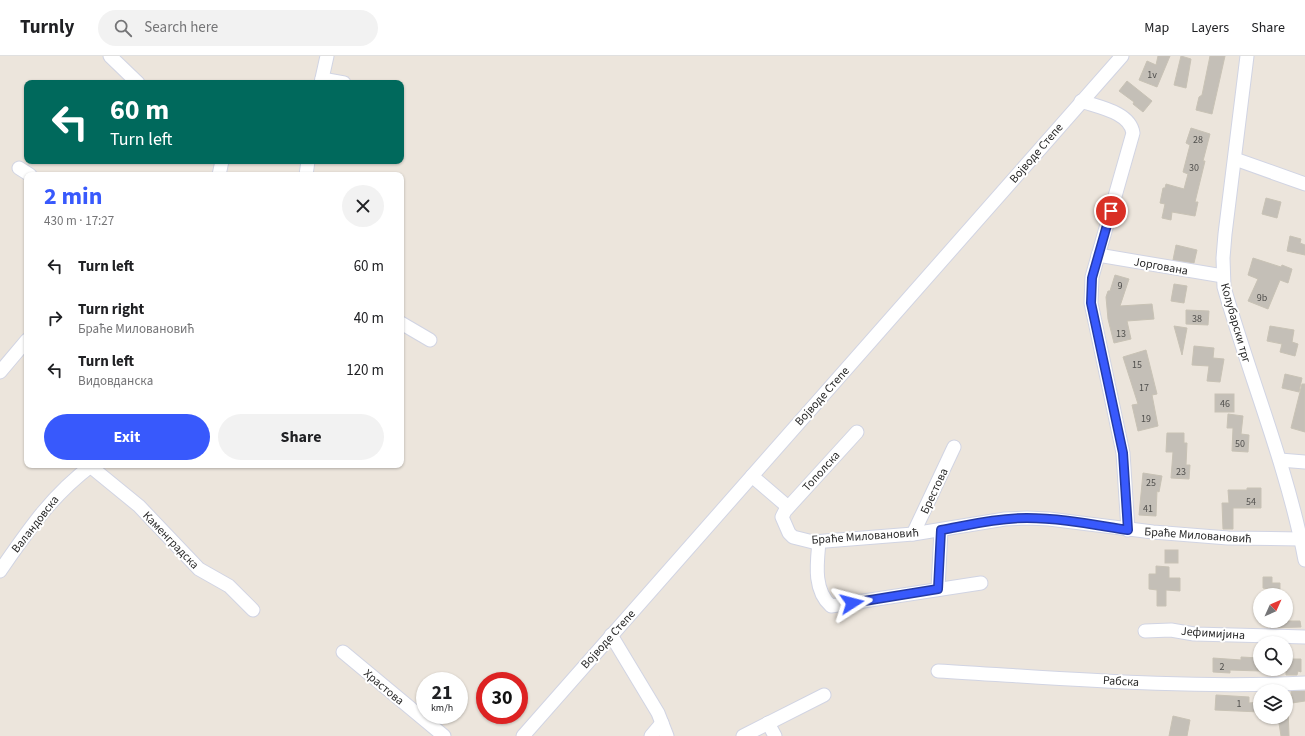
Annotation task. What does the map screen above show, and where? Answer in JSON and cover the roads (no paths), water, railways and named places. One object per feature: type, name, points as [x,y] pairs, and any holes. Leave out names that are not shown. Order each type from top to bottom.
[{"type":"street","points":[[110,56],[135,80]]},
{"type":"street","points":[[322,80],[326,56]]},
{"type":"street","name":"Војводе Степе","points":[[523,736],[1122,56]]},
{"type":"street","name":"Колубарски трг","points":[[1247,56],[1225,234],[1223,276],[1229,303],[1280,460],[1301,539],[1305,560]]},
{"type":"street","points":[[1081,101],[1121,116],[1130,123],[1133,133],[1092,278],[1091,303],[1123,453],[1128,530]]},
{"type":"street","points":[[1235,159],[1305,184]]},
{"type":"street","points":[[19,168],[25,172]]},
{"type":"street","name":"Јоргована","points":[[1098,255],[1223,276]]},
{"type":"street","points":[[404,325],[430,340]]},
{"type":"street","points":[[0,372],[24,344]]},
{"type":"street","name":"Тополска","points":[[787,509],[857,432]]},
{"type":"street","name":"Брестова","points":[[913,534],[954,447]]},
{"type":"street","points":[[1280,460],[1305,462]]},
{"type":"street","name":"Валандовска","points":[[0,570],[43,510],[58,494],[89,468]]},
{"type":"street","name":"Каменградска","points":[[93,468],[139,506],[199,569],[229,586],[253,610]]},
{"type":"street","points":[[752,476],[787,509]]},
{"type":"street","name":"Браће Миловановић","points":[[787,509],[782,517],[793,537],[819,542],[913,534],[1005,519],[1027,518],[1049,519],[1128,530],[1228,538],[1301,539]]},
{"type":"street","points":[[938,589],[941,530]]},
{"type":"street","points":[[819,542],[816,566],[820,591],[826,602],[831,606],[981,583]]},
{"type":"street","name":"Јефимијина","points":[[1146,631],[1171,630],[1194,634],[1305,636]]},
{"type":"street","points":[[611,635],[662,723],[667,736]]},
{"type":"street","name":"Храстова","points":[[342,652],[444,736]]},
{"type":"street","name":"Рабска","points":[[938,671],[1164,684],[1305,683]]},
{"type":"street","points":[[743,736],[824,695]]},
{"type":"street","points":[[651,736],[662,723]]},
{"type":"street","points":[[768,723],[775,736]]}]
